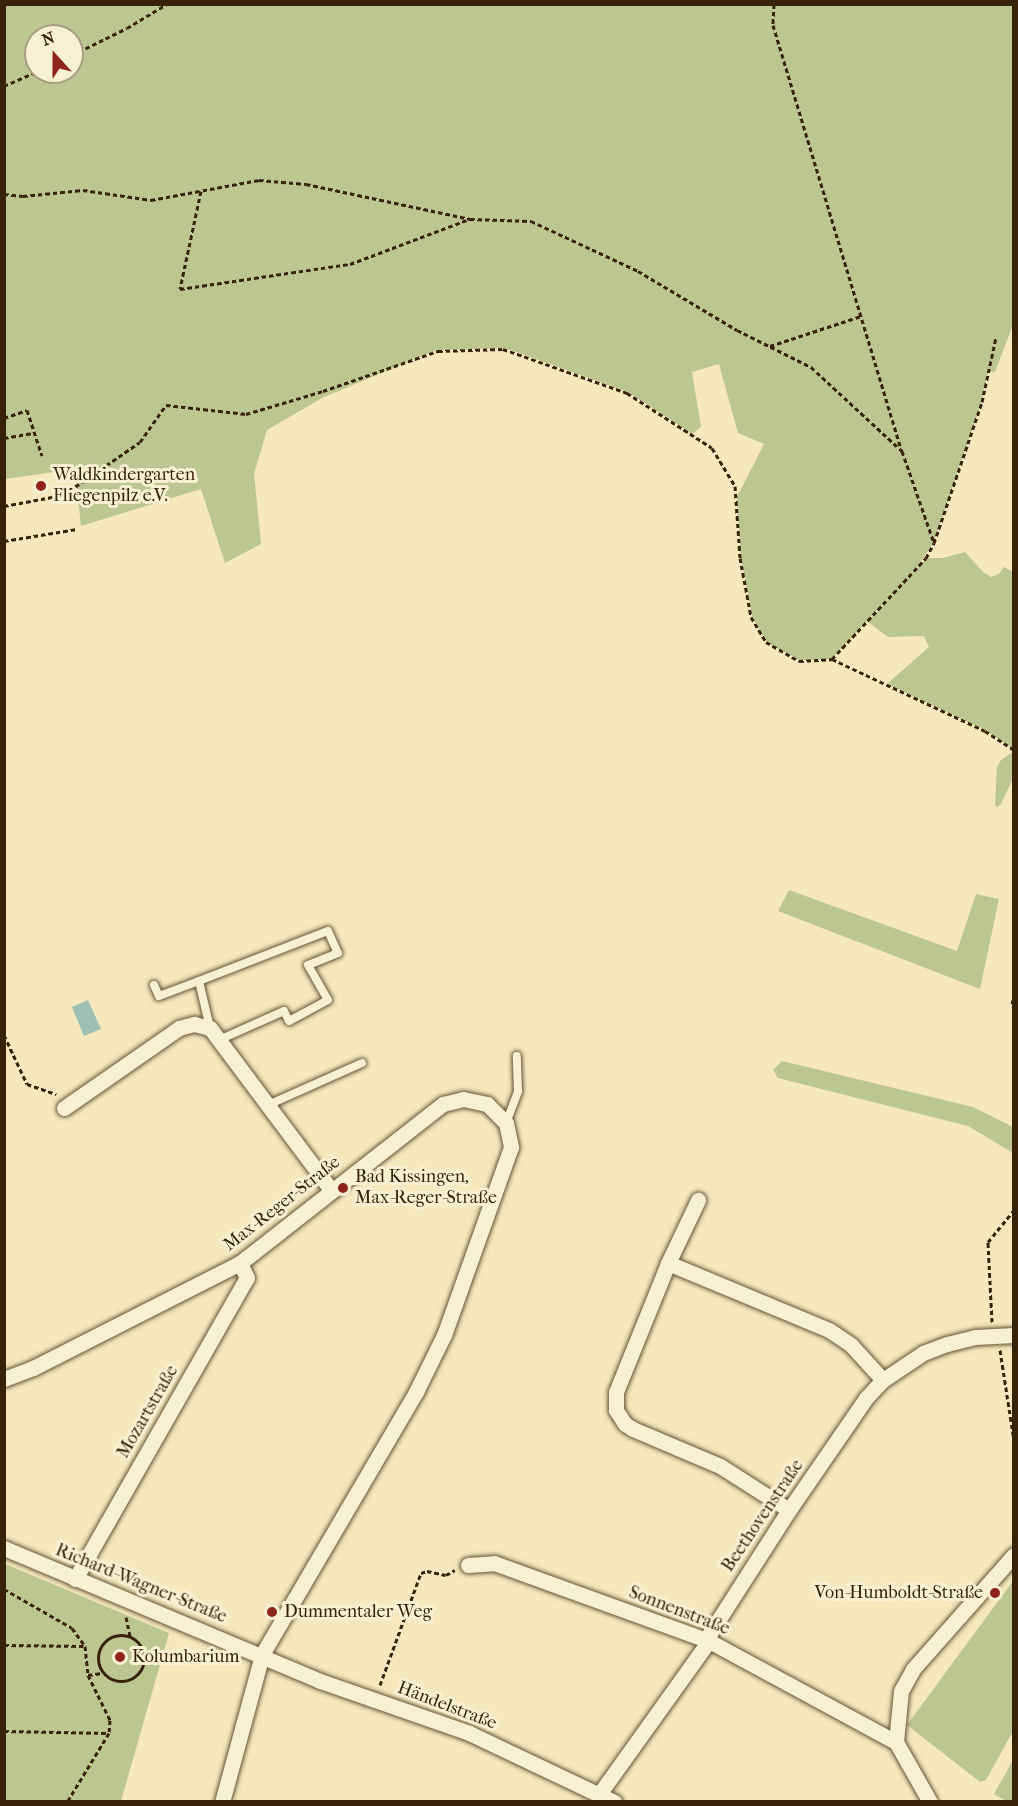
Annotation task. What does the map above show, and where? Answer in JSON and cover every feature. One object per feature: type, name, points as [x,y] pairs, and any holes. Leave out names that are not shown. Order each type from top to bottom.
[{"type":"street","points":[[69,1104],[178,1028],[194,1024],[215,1034],[332,1190]]},
{"type":"street","name":"Max-Reger-Straße","points":[[4,1379],[33,1368],[240,1263],[443,1104],[463,1099],[487,1104],[506,1123]]},
{"type":"street","points":[[222,1802],[262,1655],[416,1392],[444,1335],[511,1146],[506,1123]]},
{"type":"street","points":[[698,1200],[668,1263],[616,1392],[616,1410],[625,1424],[633,1430],[720,1466],[789,1510]]},
{"type":"street","name":"Mozartstraße","points":[[75,1579],[247,1278],[240,1263]]},
{"type":"street","points":[[668,1263],[829,1330],[851,1345],[882,1380]]},
{"type":"street","name":"Beethovenstraße","points":[[600,1792],[710,1641],[710,1633],[789,1510],[866,1398],[882,1380],[923,1353],[947,1344],[1002,1336]]},
{"type":"street","name":"Richard-Wagner-Straße","points":[[4,1548],[262,1655]]},
{"type":"street","points":[[930,1802],[896,1742],[901,1690],[913,1669],[1014,1555]]},
{"type":"street","name":"Sonnenstraße","points":[[468,1565],[494,1563],[710,1641],[896,1742]]},
{"type":"street","name":"Händelstraße","points":[[262,1655],[374,1700],[469,1733],[600,1792],[614,1802]]},
{"type":"lane","points":[[154,985],[159,996],[328,931],[338,953],[308,965],[328,1000],[289,1021],[284,1011],[215,1034],[199,981]]},
{"type":"lane","points":[[506,1123],[518,1091],[517,1056]]},
{"type":"lane","points":[[268,1105],[362,1063]]},
{"type":"path","points":[[84,49],[127,28],[167,4]]},
{"type":"path","points":[[774,4],[773,25],[902,451],[934,543]]},
{"type":"path","points":[[4,86],[24,77]]},
{"type":"path","points":[[4,194],[23,196],[83,190],[151,200],[259,180],[306,184],[470,219],[531,220],[638,272],[811,367],[902,451]]},
{"type":"path","points":[[201,191],[180,289],[350,264],[470,219]]},
{"type":"path","points":[[770,346],[861,316]]},
{"type":"path","points":[[832,659],[926,558],[934,543],[982,402],[996,337]]},
{"type":"path","points":[[4,506],[63,495],[140,441],[166,405],[246,414],[323,391],[438,351],[503,349],[627,393],[712,448],[735,486],[740,558],[751,617],[766,642],[799,661],[832,659],[986,731],[1014,750]]},
{"type":"path","points":[[4,418],[27,410],[42,456]]},
{"type":"path","points":[[4,438],[33,433]]},
{"type":"path","points":[[4,541],[77,529]]},
{"type":"path","points":[[1014,996],[1014,1011]]},
{"type":"path","points":[[4,1035],[27,1084],[69,1104]]},
{"type":"path","points":[[1014,1210],[988,1242],[1014,1440]]},
{"type":"path","points":[[374,1700],[421,1573],[427,1571],[446,1575],[468,1565]]},
{"type":"path","points":[[4,1589],[72,1628],[85,1646],[88,1675],[110,1720],[109,1733],[67,1802]]},
{"type":"path","points":[[88,1675],[102,1673],[119,1681],[135,1676],[144,1659],[141,1646],[127,1635],[108,1638],[102,1643],[97,1655],[102,1673]]},
{"type":"path","points":[[4,1645],[85,1646]]},
{"type":"path","points":[[4,1731],[109,1733]]},
{"type":"green space","points":[[5,4],[1013,5],[1013,325],[995,372],[988,372],[982,401],[934,542],[915,570],[927,558],[943,558],[965,552],[983,572],[991,577],[999,574],[1004,567],[1013,572],[1013,749],[985,730],[887,684],[929,647],[924,636],[888,637],[868,622],[898,588],[832,659],[799,660],[766,642],[752,616],[741,559],[737,497],[764,444],[738,433],[719,364],[692,372],[701,427],[692,434],[628,392],[505,348],[437,350],[324,397],[267,430],[254,474],[261,544],[225,563],[201,489],[81,526],[75,469],[5,479]]},
{"type":"green space","points":[[1013,752],[1013,778],[1001,804],[997,807],[995,805],[997,767],[1001,760]]},
{"type":"green space","points":[[789,890],[957,951],[976,894],[999,899],[980,989],[778,911]]},
{"type":"green space","points":[[782,1061],[973,1107],[1013,1127],[1013,1153],[968,1126],[778,1078],[773,1070]]},
{"type":"green space","points":[[5,1564],[169,1633],[121,1801],[5,1801]]},
{"type":"green space","points":[[1013,1581],[1013,1731],[986,1780],[980,1782],[907,1725]]},
{"type":"green space","points":[[1013,1760],[1013,1801],[1006,1801],[994,1794]]},
{"type":"water","points":[[88,1000],[101,1029],[84,1036],[72,1007]]},
{"type":"place","name":"Waldkindergarten Fliegenpilz e.V.","points":[[41,486]]},
{"type":"place","name":"Bad Kissingen, Max-Reger-Straße","points":[[343,1188]]},
{"type":"place","name":"Von-Humboldt-Straße","points":[[995,1593]]},
{"type":"place","name":"Dummentaler Weg","points":[[272,1612]]},
{"type":"place","name":"Kolumbarium","points":[[120,1657]]}]
